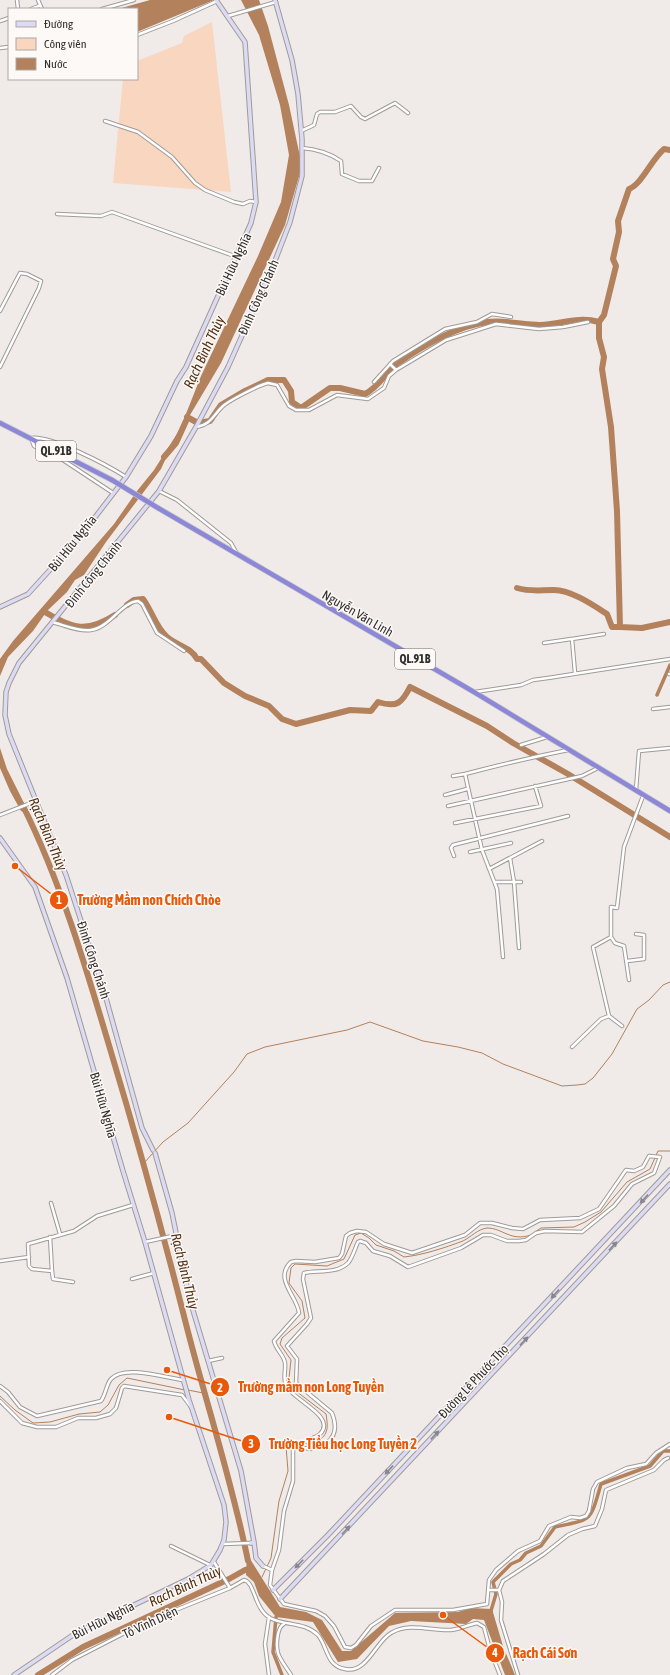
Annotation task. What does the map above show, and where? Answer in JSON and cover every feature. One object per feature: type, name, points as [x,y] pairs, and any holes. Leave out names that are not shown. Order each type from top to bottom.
[{"type":"highway","name":"QL.91B","points":[[0,423],[31,438]]},
{"type":"highway","name":"Nguyễn Văn Linh","points":[[31,438],[112,480],[373,635],[474,692],[670,811]]},
{"type":"street","points":[[34,8],[39,6],[38,0]]},
{"type":"street","points":[[106,8],[134,0]]},
{"type":"street","points":[[138,35],[173,22],[216,0]]},
{"type":"street","name":"Bùi Hữu Nghĩa","points":[[0,607],[28,594],[73,545],[126,477],[151,436],[177,381],[186,368],[251,223],[256,202],[245,42],[216,0]]},
{"type":"street","points":[[228,16],[275,1]]},
{"type":"street","name":"Đinh Công Chánh","points":[[263,1566],[256,1558],[242,1476],[189,1297],[176,1235],[154,1151],[144,1136],[104,991],[66,875],[8,734],[5,715],[6,692],[19,663],[159,491],[197,426],[228,367],[273,266],[287,229],[302,176],[302,148],[298,94],[292,60],[275,1]]},
{"type":"street","points":[[301,130],[314,125],[317,114],[320,112],[335,112],[347,106],[353,107],[361,117],[365,118],[395,103],[408,113]]},
{"type":"street","points":[[105,121],[130,128],[138,132],[172,157],[195,183],[205,190],[234,202],[243,204],[250,201],[256,202]]},
{"type":"street","points":[[302,148],[314,148],[342,161],[342,174],[359,181],[372,181],[379,168]]},
{"type":"street","points":[[57,214],[101,216],[112,212],[237,257]]},
{"type":"street","points":[[0,311],[20,273],[27,274],[41,281],[39,288],[1,365]]},
{"type":"street","points":[[374,382],[390,364],[420,343],[445,330],[477,322],[492,314],[511,317]]},
{"type":"street","points":[[197,426],[203,426],[211,421],[227,404],[265,384],[271,383],[277,385],[291,408],[305,411],[337,394],[368,399],[384,388],[389,376],[395,370],[446,340],[496,324],[538,329],[563,327],[588,322]]},
{"type":"street","points":[[390,364],[395,370]]},
{"type":"street","points":[[113,494],[63,460],[34,446],[31,438],[45,438],[112,468],[126,477]]},
{"type":"street","points":[[159,491],[177,500],[231,543],[236,554]]},
{"type":"street","points":[[52,622],[83,630],[94,630],[130,604],[138,602],[142,604],[157,632],[184,651]]},
{"type":"street","points":[[544,643],[604,634]]},
{"type":"street","points":[[572,639],[575,674]]},
{"type":"street","points":[[474,692],[521,685],[533,680],[670,659]]},
{"type":"street","points":[[653,709],[670,707]]},
{"type":"street","points":[[521,745],[547,737]]},
{"type":"street","points":[[636,791],[640,751],[670,748]]},
{"type":"street","points":[[453,776],[512,761],[522,761],[568,750]]},
{"type":"street","points":[[448,806],[582,776],[598,768]]},
{"type":"street","points":[[465,774],[482,850],[498,892],[503,957]]},
{"type":"street","points":[[455,824],[541,806],[535,786]]},
{"type":"street","points":[[445,795],[468,789]]},
{"type":"street","points":[[629,980],[624,946],[615,943],[611,937],[611,908],[617,908],[624,847],[644,795]]},
{"type":"street","points":[[0,814],[36,800]]},
{"type":"street","points":[[454,856],[451,848],[453,845],[568,816]]},
{"type":"street","name":"Bùi Hữu Nghĩa","points":[[0,838],[35,887],[68,978],[154,1273],[189,1400],[225,1512],[226,1527],[223,1544],[211,1565],[188,1579],[76,1632],[14,1675]]},
{"type":"street","points":[[489,869],[542,841]]},
{"type":"street","points":[[470,852],[511,843]]},
{"type":"street","points":[[510,858],[514,882],[519,948]]},
{"type":"street","points":[[495,882],[521,882]]},
{"type":"street","points":[[627,961],[644,959],[644,935],[636,934]]},
{"type":"street","points":[[611,937],[593,947],[593,949],[609,1016],[622,1026]]},
{"type":"street","points":[[572,1047],[601,1019],[609,1016]]},
{"type":"street","points":[[310,1448],[310,1439],[317,1436],[322,1431],[324,1425],[322,1419],[314,1409],[294,1396],[287,1387],[284,1377],[285,1364],[274,1341],[299,1313],[296,1302],[286,1286],[286,1272],[291,1262],[321,1262],[339,1258],[342,1254],[346,1236],[357,1231],[366,1232],[384,1244],[412,1253],[465,1235],[480,1223],[492,1223],[523,1229],[540,1220],[580,1218],[599,1209],[626,1170],[634,1171],[641,1169],[645,1166],[649,1156],[660,1157],[654,1173],[632,1184],[614,1206],[582,1232],[545,1231],[526,1240],[519,1241],[507,1241],[491,1234],[483,1235],[461,1248],[408,1266],[390,1256],[373,1251],[366,1243],[360,1241],[345,1265],[332,1270],[304,1273],[303,1279],[311,1318],[287,1346],[297,1359],[296,1383],[332,1413],[334,1427],[332,1436],[326,1444],[320,1448],[310,1448],[296,1447],[293,1450],[293,1481],[284,1511],[278,1550],[271,1570],[270,1582],[273,1590],[286,1605],[322,1614],[334,1626],[345,1647],[351,1648],[356,1645],[373,1624],[392,1612],[402,1610],[453,1610],[470,1606],[485,1605],[488,1603],[489,1580],[496,1570],[518,1551],[540,1541],[548,1527],[571,1517],[580,1518],[586,1516],[589,1510],[592,1489],[597,1482],[627,1468],[645,1464],[656,1453],[670,1444]]},
{"type":"street","name":"Đường Lê Phước Thọ","points":[[273,1590],[328,1535],[670,1170]]},
{"type":"street","name":"Đường Lê Phước Thọ","points":[[280,1599],[670,1184]]},
{"type":"street","points":[[655,1187],[662,1193]]},
{"type":"street","points":[[51,1203],[60,1234]]},
{"type":"street","points":[[52,1272],[32,1269],[29,1266],[29,1243],[50,1236],[74,1231],[97,1216],[133,1205]]},
{"type":"street","points":[[145,1242],[176,1235]]},
{"type":"street","points":[[50,1236],[53,1279],[72,1282]]},
{"type":"street","points":[[0,1261],[29,1257]]},
{"type":"street","points":[[132,1279],[154,1273]]},
{"type":"street","points":[[208,1362],[222,1358]]},
{"type":"street","points":[[0,1386],[8,1392],[20,1407],[37,1416],[101,1401],[111,1380],[115,1376],[129,1371],[184,1381]]},
{"type":"street","points":[[468,1385],[476,1392]]},
{"type":"street","points":[[0,1401],[22,1423],[50,1428],[78,1418],[96,1418],[110,1414],[116,1408],[124,1386],[182,1395],[192,1409]]},
{"type":"street","points":[[518,1675],[501,1620],[502,1604],[498,1590],[503,1581],[548,1551],[568,1535],[579,1530],[595,1526],[602,1509],[606,1490],[654,1470],[668,1458]]},
{"type":"street","points":[[328,1535],[335,1542]]},
{"type":"street","points":[[223,1544],[253,1543]]},
{"type":"street","points":[[171,1546],[211,1565]]},
{"type":"street","points":[[214,1562],[230,1586]]},
{"type":"street","points":[[263,1566],[271,1570]]},
{"type":"street","name":"Tô Vĩnh Diện","points":[[52,1675],[72,1660],[139,1625],[242,1580],[248,1581],[252,1586],[257,1604],[270,1618]]},
{"type":"street","points":[[489,1590],[498,1590]]},
{"type":"street","points":[[269,1675],[265,1644],[270,1618],[283,1623],[306,1627],[314,1632],[320,1638],[331,1661],[339,1667],[347,1670],[364,1662],[385,1637],[398,1630],[411,1627],[452,1630],[479,1623],[484,1627],[490,1650],[500,1675]]},
{"type":"street","points":[[283,1623],[279,1628],[276,1644],[282,1664],[291,1675]]},
{"type":"green space","points":[[212,22],[231,192],[113,183],[123,80],[138,80],[138,61],[182,43],[184,36]]},
{"type":"water","points":[[150,0],[214,0],[138,32],[138,8],[122,8]]},
{"type":"water","name":"Rạch Bình Thủy","points":[[241,0],[259,0],[268,26],[289,105],[302,166],[285,225],[221,363],[171,447],[161,469],[106,542],[84,575],[75,580],[67,592],[47,611],[33,631],[8,657],[0,676],[0,659],[13,641],[114,524],[154,470],[180,429],[201,376],[258,256],[281,202],[289,155],[280,105],[259,35]]},
{"type":"water","name":"Rạch Bình Thủy","points":[[0,748],[7,769],[30,815],[21,811],[10,791],[0,768]]},
{"type":"water","points":[[247,1554],[280,1607],[306,1612],[322,1620],[342,1651],[351,1651],[395,1613],[458,1612],[470,1608],[492,1609],[503,1646],[515,1675],[505,1675],[484,1620],[473,1619],[466,1624],[411,1621],[389,1626],[357,1659],[338,1662],[313,1622],[276,1617],[259,1596],[254,1582],[246,1575]]},
{"type":"waterway","points":[[187,417],[198,423],[210,421],[221,405],[268,380],[284,380],[291,391],[292,402],[301,408],[330,388],[340,388],[365,394],[374,388],[398,363],[418,350],[441,337],[465,327],[477,324],[501,322],[540,325],[584,320],[599,322],[604,315],[616,266],[613,259],[619,232],[618,221],[629,189],[638,182],[664,149],[670,150]]},
{"type":"waterway","points":[[599,322],[599,338],[604,357],[602,369],[611,427],[617,511],[620,627],[642,628],[670,622]]},
{"type":"waterway","name":"Rạch Bình Thủy","points":[[164,457],[176,443],[186,421]]},
{"type":"waterway","points":[[517,588],[531,590],[554,590],[575,595],[607,614],[612,627],[620,627]]},
{"type":"waterway","points":[[127,605],[134,600],[143,599],[160,629],[167,637],[188,649],[197,659],[201,659],[224,683],[245,696],[269,706],[282,719],[296,724],[350,710],[371,711],[378,702],[385,704],[398,703],[410,687],[487,726],[670,837]]},
{"type":"waterway","points":[[45,612],[64,622],[80,627],[96,625],[115,615]]},
{"type":"waterway","points":[[657,695],[670,665]]},
{"type":"waterway","name":"Rạch Bình Thủy","points":[[23,806],[37,835],[61,896],[83,959],[102,1021],[131,1120],[227,1472],[248,1561]]},
{"type":"waterway","points":[[144,1163],[163,1142],[188,1123],[234,1072],[247,1054],[265,1047],[347,1030],[370,1022],[423,1041],[482,1053],[503,1064],[562,1086],[585,1084],[593,1078],[612,1054],[637,1009],[649,1000],[663,985],[670,982]]},
{"type":"waterway","points":[[535,1232],[541,1228],[574,1227],[585,1222],[601,1212],[627,1182],[650,1169],[658,1151],[670,1151]]},
{"type":"waterway","points":[[262,1577],[271,1558],[279,1501],[288,1471],[286,1446],[295,1441],[312,1445],[324,1436],[327,1429],[326,1414],[292,1388],[289,1378],[291,1360],[280,1344],[282,1338],[305,1318],[302,1301],[289,1283],[291,1268],[295,1264],[327,1266],[344,1259],[355,1235],[361,1233],[376,1245],[394,1251],[404,1257],[426,1253],[456,1244],[487,1228],[518,1237],[531,1235]]},
{"type":"waterway","points":[[0,1396],[15,1410],[33,1423],[50,1422],[79,1414],[100,1412],[108,1405],[119,1385],[127,1378],[185,1390]]},
{"type":"waterway","points":[[188,1390],[203,1393]]},
{"type":"waterway","points":[[490,1614],[496,1594],[493,1582],[511,1564],[520,1560],[526,1553],[541,1546],[555,1527],[577,1522],[588,1517],[595,1506],[601,1484],[650,1466],[663,1451],[670,1451]]},
{"type":"waterway","name":"Rạch Bình Thủy","points":[[38,1675],[83,1647],[229,1579],[245,1570],[250,1569]]},
{"type":"waterway","points":[[276,1617],[273,1652],[282,1675]]},
{"type":"place","name":"Trường Mầm non Chích Chòe","points":[[15,866]]},
{"type":"place","name":"Trường mầm non Long Tuyền","points":[[167,1370]]},
{"type":"place","name":"Trường Tiểu học Long Tuyền 2","points":[[169,1417]]},
{"type":"place","name":"Rạch Cái Sơn","points":[[443,1615]]}]
